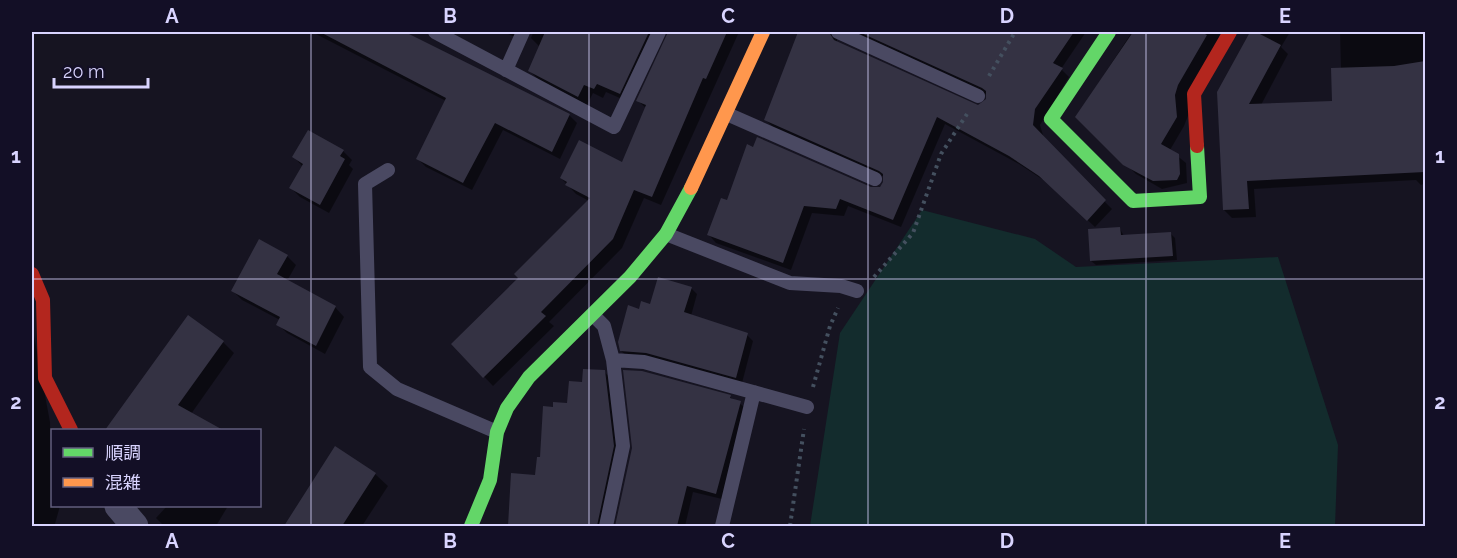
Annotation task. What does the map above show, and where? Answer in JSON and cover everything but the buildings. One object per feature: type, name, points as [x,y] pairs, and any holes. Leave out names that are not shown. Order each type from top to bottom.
[{"type":"street","points":[[471,526],[490,480],[497,432],[507,408],[519,388],[593,315],[647,258],[666,234],[688,197],[763,32]]},
{"type":"street","points":[[1109,32],[1051,119],[1133,201],[1200,197],[1194,94],[1230,32]]},
{"type":"street","points":[[32,274],[43,300],[37,322],[45,378],[70,429]]},
{"type":"street","points":[[119,507],[135,526]]},
{"type":"lane","points":[[435,32],[614,127],[659,32]]},
{"type":"lane","points":[[506,70],[523,32]]},
{"type":"lane","points":[[838,32],[978,96]]},
{"type":"lane","points":[[727,114],[875,179]]},
{"type":"lane","points":[[388,170],[365,184],[370,367],[397,389],[497,432]]},
{"type":"lane","points":[[666,234],[790,283],[841,286],[857,291]]},
{"type":"lane","points":[[593,315],[604,326],[614,360],[623,446],[606,526]]},
{"type":"lane","points":[[614,360],[644,362],[807,407]]},
{"type":"lane","points":[[722,526],[754,392]]},
{"type":"path","points":[[790,526],[807,407],[830,326],[842,299],[866,287],[913,233],[941,154],[1015,32]]},
{"type":"green space","points":[[922,210],[1035,239],[1076,267],[1278,257],[1338,445],[1335,526],[810,526],[840,333]]},
{"type":"traffic: fast","points":[[1109,32],[1051,119],[1133,201],[1200,197],[1197,146]]},
{"type":"traffic: fast","points":[[471,526],[490,480],[497,432],[507,408],[529,377],[630,277],[666,234],[691,188]]},
{"type":"traffic: slow","points":[[691,188],[763,32]]},
{"type":"traffic: jam","points":[[1197,146],[1194,94],[1230,32]]},
{"type":"traffic: jam","points":[[32,274],[43,300],[45,378],[70,429]]}]
